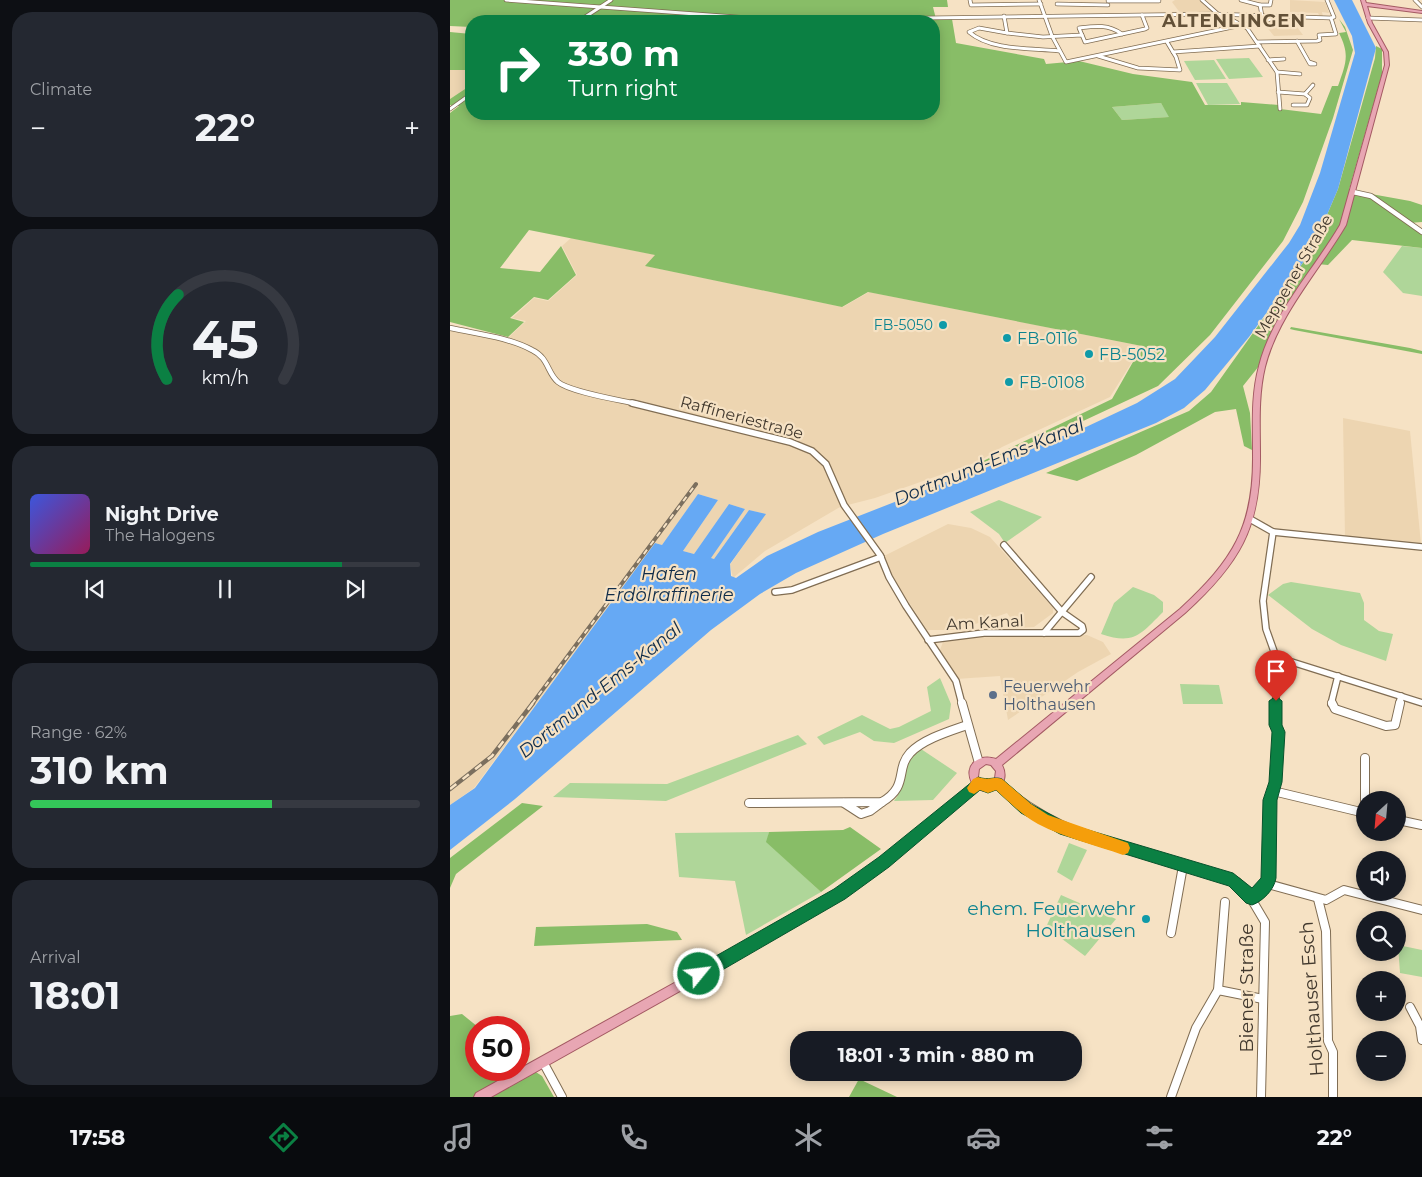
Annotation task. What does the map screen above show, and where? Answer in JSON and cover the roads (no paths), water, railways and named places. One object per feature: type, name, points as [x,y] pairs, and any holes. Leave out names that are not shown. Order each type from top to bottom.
[{"type":"main road","points":[[1363,2],[1422,12]]},
{"type":"main road","name":"Meppener Straße","points":[[996,764],[1075,702],[1204,590],[1232,556],[1250,518],[1258,477],[1257,397],[1262,366],[1279,323],[1338,233],[1353,192],[1387,61],[1384,47],[1368,18],[1363,2]]},
{"type":"main road","points":[[986,761],[996,764],[1002,775],[998,783],[988,787],[978,783],[973,774],[974,768],[979,763],[986,761]]},
{"type":"main road","points":[[480,1097],[783,928],[839,894],[884,862],[978,783]]},
{"type":"street","points":[[506,0],[708,15]]},
{"type":"street","points":[[589,6],[610,0]]},
{"type":"street","points":[[588,15],[610,0]]},
{"type":"street","points":[[970,0],[971,5],[1041,4]]},
{"type":"street","points":[[1038,0],[1046,16],[1052,36],[1066,62],[1243,26],[1276,17]]},
{"type":"street","points":[[1057,4],[1159,0]]},
{"type":"street","points":[[1202,0],[1221,15],[1243,26],[1260,46],[1277,72],[1280,109]]},
{"type":"street","points":[[1241,0],[1260,5],[1270,5],[1271,0]]},
{"type":"street","points":[[1256,42],[1319,41],[1319,35],[1336,34],[1330,23],[1331,18],[1334,16],[1327,0]]},
{"type":"street","points":[[1415,0],[1422,7]]},
{"type":"street","points":[[1108,2],[1110,15]]},
{"type":"street","points":[[1260,5],[1262,16]]},
{"type":"street","points":[[588,15],[613,8]]},
{"type":"street","points":[[1085,42],[1147,28],[1142,15]]},
{"type":"street","points":[[940,17],[1221,15],[1331,18]]},
{"type":"street","points":[[1004,16],[1007,33]]},
{"type":"street","points":[[1368,18],[1422,20]]},
{"type":"street","points":[[1087,48],[1079,28],[1106,26],[1113,27],[1122,34]]},
{"type":"street","points":[[1059,50],[988,41],[973,36],[969,32],[979,28],[1007,33],[1052,36],[1082,35]]},
{"type":"street","points":[[1297,41],[1309,62]]},
{"type":"street","points":[[1098,56],[1118,64],[1159,70],[1180,70],[1167,42]]},
{"type":"street","points":[[1173,52],[1260,46]]},
{"type":"street","points":[[1268,60],[1284,59]]},
{"type":"street","points":[[1277,72],[1300,74]]},
{"type":"street","points":[[1305,94],[1313,85]]},
{"type":"street","points":[[1278,92],[1305,94],[1310,98],[1306,105],[1293,105]]},
{"type":"street","points":[[450,109],[465,98]]},
{"type":"street","points":[[1353,192],[1371,196],[1422,232]]},
{"type":"street","name":"Raffineriestraße","points":[[450,328],[511,342],[533,350],[545,359],[558,382],[576,390],[806,448],[826,464],[844,505],[874,546],[881,557],[889,577],[928,640],[956,680],[979,763]]},
{"type":"street","points":[[1250,518],[1273,532],[1422,547]]},
{"type":"street","points":[[1252,898],[1268,884],[1270,800],[1273,791],[1278,732],[1275,725],[1278,669],[1276,657],[1266,629],[1263,600],[1273,532]]},
{"type":"street","name":"Am Kanal","points":[[928,640],[945,636],[1080,633],[1083,630],[1082,626],[1062,612],[1004,545]]},
{"type":"street","points":[[776,592],[792,590],[881,557]]},
{"type":"street","name":"Am Kanal","points":[[1044,633],[1091,577]]},
{"type":"street","points":[[1276,657],[1422,703]]},
{"type":"street","points":[[1338,676],[1331,705],[1335,709],[1386,726],[1395,725],[1402,696]]},
{"type":"street","points":[[844,803],[861,814],[870,811],[895,794],[899,788],[906,760],[912,750],[967,725]]},
{"type":"street","points":[[1365,758],[1365,791]]},
{"type":"street","name":"Biener Straße","points":[[998,783],[1026,808],[1058,826],[1100,841],[1233,880],[1259,906],[1264,922],[1262,1097]]},
{"type":"street","points":[[1273,791],[1356,811]]},
{"type":"street","points":[[749,803],[882,802]]},
{"type":"street","points":[[1406,822],[1422,825]]},
{"type":"street","points":[[1171,933],[1182,866]]},
{"type":"street","points":[[1268,884],[1318,899],[1332,898],[1344,890],[1422,910]]},
{"type":"street","name":"Holthauser Esch","points":[[1318,899],[1326,931],[1328,1041],[1333,1052],[1333,1097]]},
{"type":"street","points":[[1171,1097],[1196,1028],[1218,990],[1225,902]]},
{"type":"street","points":[[1218,990],[1263,999]]},
{"type":"street","points":[[1410,1007],[1420,1026],[1422,1040]]},
{"type":"street","points":[[543,1062],[562,1097]]},
{"type":"water","points":[[1334,0],[1352,0],[1376,48],[1338,189],[1312,250],[1249,337],[1205,390],[1184,408],[1156,423],[883,534],[796,573],[760,594],[711,630],[515,799],[450,850],[450,805],[475,788],[655,543],[662,545],[698,494],[718,500],[683,551],[694,554],[729,504],[745,509],[711,558],[714,559],[749,510],[766,514],[730,564],[731,576],[736,578],[767,556],[818,532],[1086,427],[1137,403],[1175,379],[1215,337],[1289,243],[1300,225],[1320,173],[1355,53],[1352,36]]},
{"type":"railway","points":[[532,704],[696,484]]},
{"type":"railway","points":[[450,789],[492,756],[533,703]]},
{"type":"place","name":"FB-5050","points":[[943,325]]},
{"type":"place","name":"FB-0116","points":[[1007,338]]},
{"type":"place","name":"FB-5052","points":[[1089,354]]},
{"type":"place","name":"FB-0108","points":[[1009,382]]},
{"type":"place","name":"Feuerwehr Holthausen","points":[[993,695]]},
{"type":"place","name":"ehem. Feuerwehr Holthausen","points":[[1146,919]]},
{"type":"district","name":"ALTENLINGEN","points":[[1234,21]]},
{"type":"water label","name":"Dortmund-Ems-Kanal","points":[[989,462]]},
{"type":"water label","name":"Hafen Erdölraffinerie","points":[[669,584]]},
{"type":"water label","name":"Dortmund-Ems-Kanal","points":[[600,690]]}]
